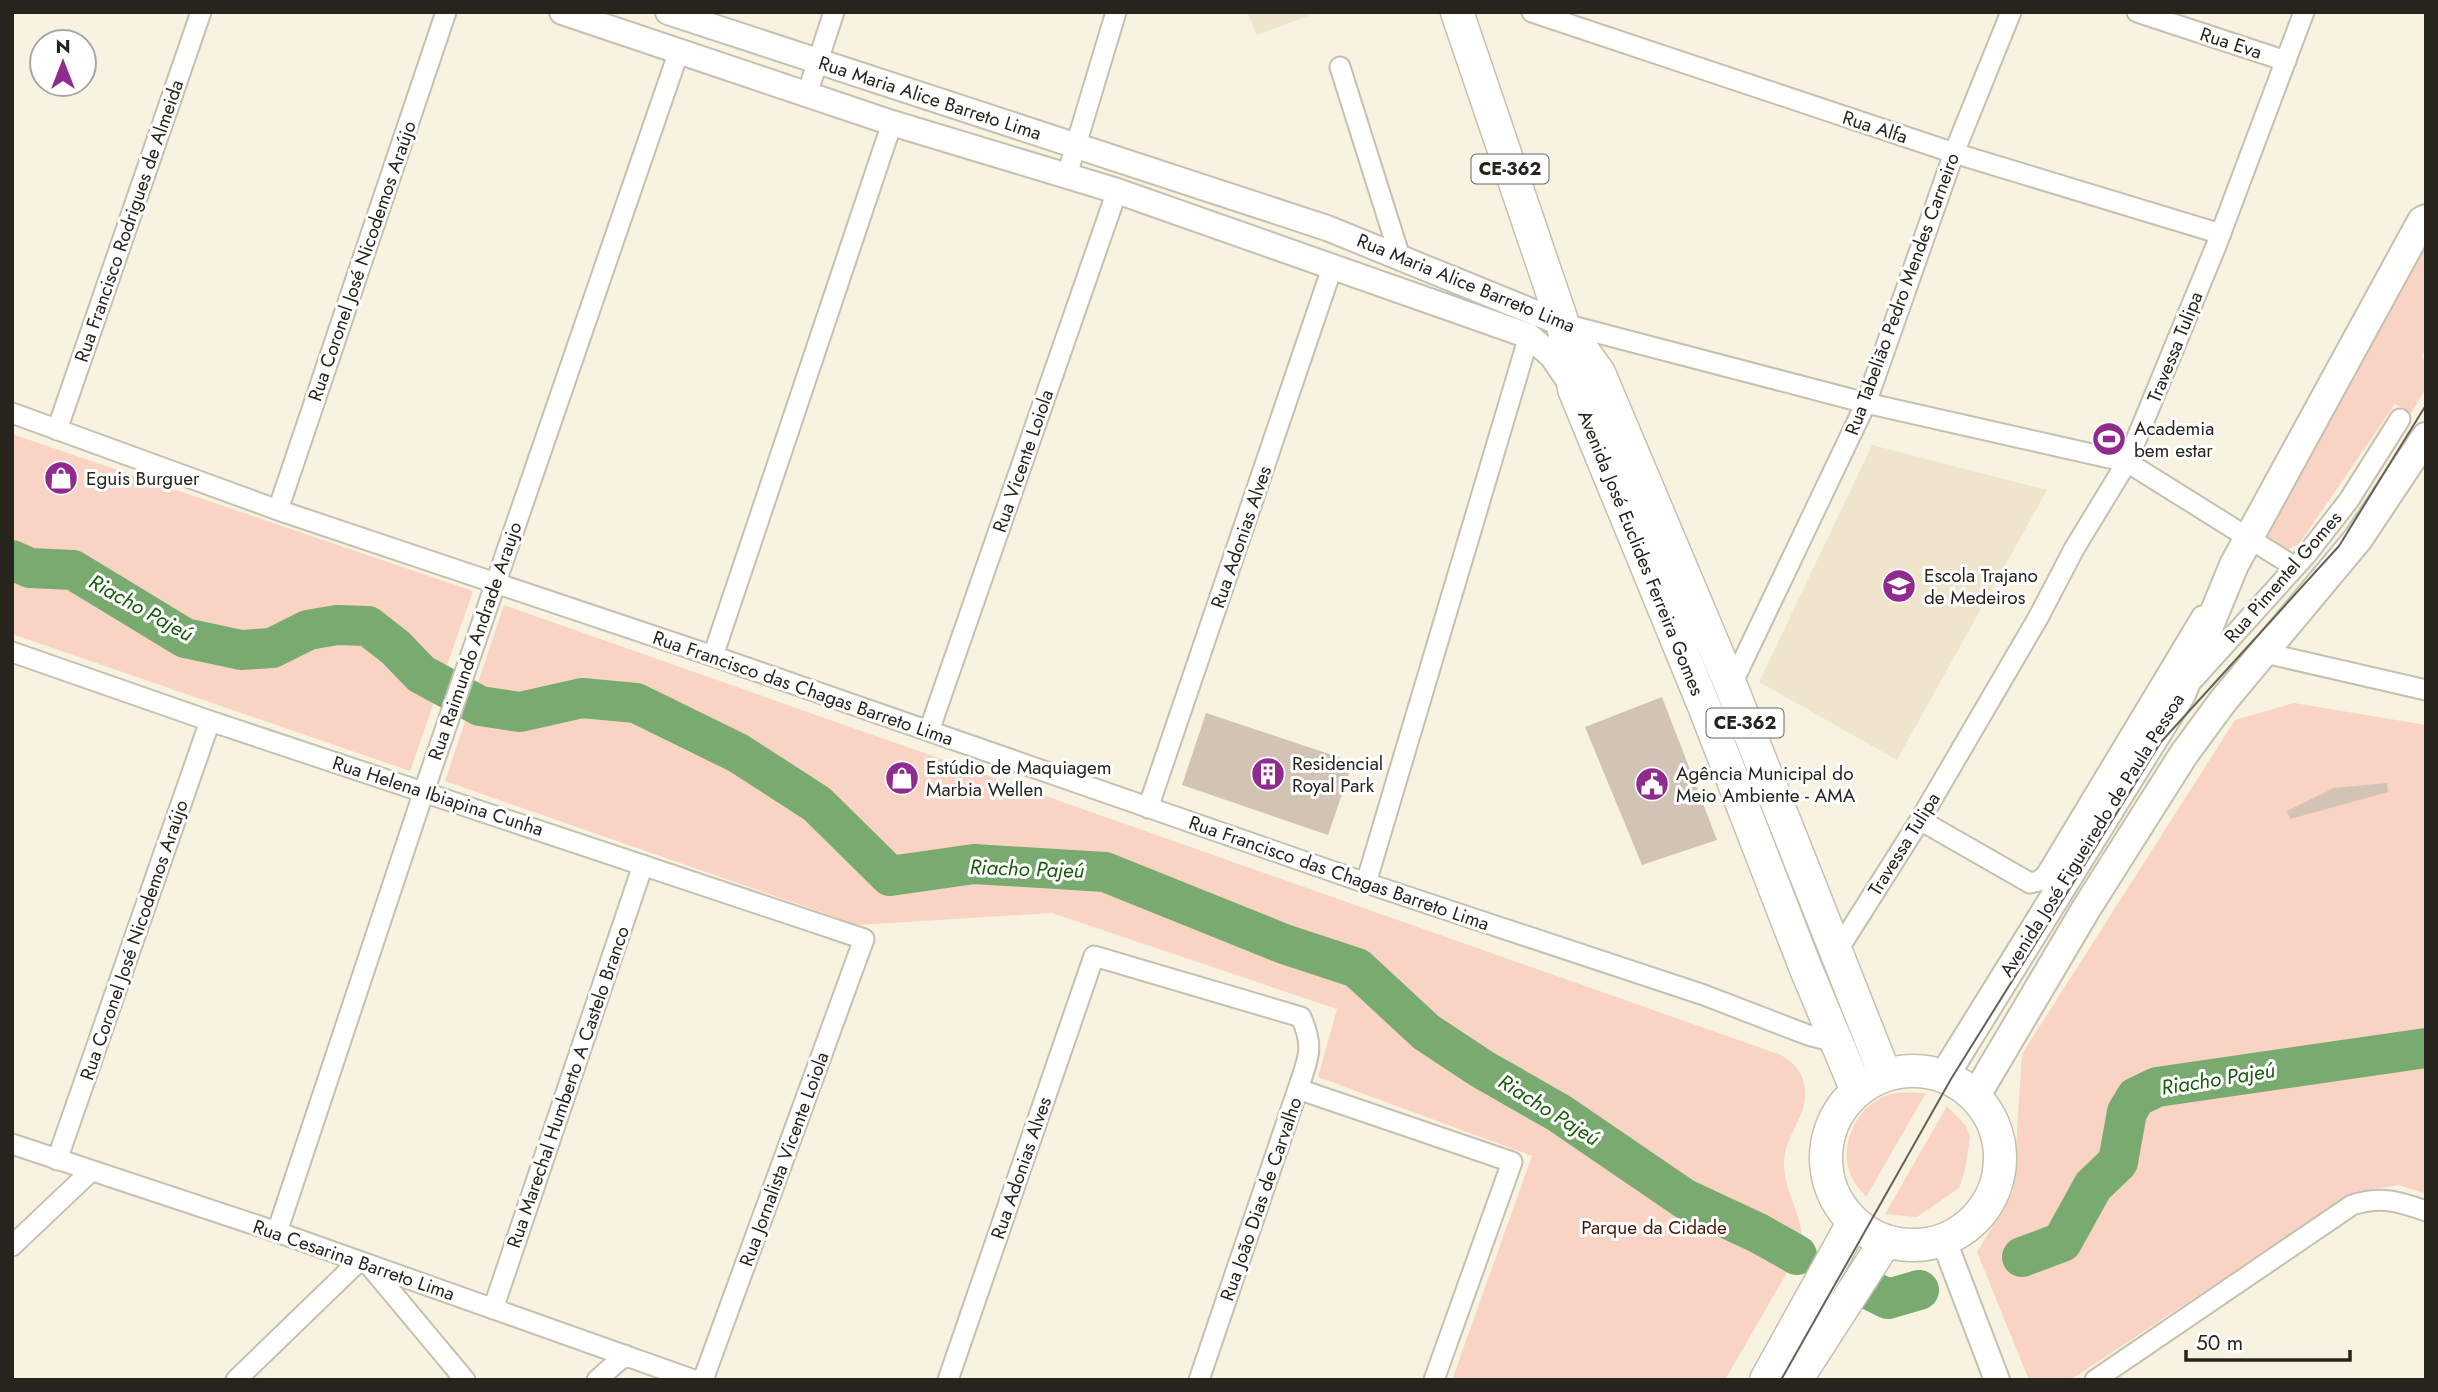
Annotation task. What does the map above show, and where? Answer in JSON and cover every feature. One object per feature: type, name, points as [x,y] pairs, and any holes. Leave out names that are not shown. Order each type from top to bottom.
[{"type":"main road","name":"Avenida José Euclides Ferreira Gomes","points":[[1458,13],[1563,324],[1574,389],[1857,1091]]},
{"type":"main road","name":"Avenida José Figueiredo de Paula Pessoa","points":[[1944,1076],[2181,694],[2234,565],[2424,214]]},
{"type":"main road","name":"Avenida José Euclides Ferreira Gomes","points":[[1563,324],[1599,373],[1731,686],[1880,1063]]},
{"type":"main road","name":"Avenida José Figueiredo de Paula Pessoa","points":[[1976,1097],[2086,909],[2183,754],[2223,701],[2358,539],[2426,437]]},
{"type":"main road","points":[[1880,1063],[1944,1076],[1976,1097],[1993,1120],[2001,1148],[2000,1177],[1989,1204],[1970,1226],[1944,1241],[1915,1246],[1885,1242],[1853,1223],[1838,1204],[1828,1181],[1825,1156],[1829,1132],[1840,1109],[1880,1063]]},
{"type":"main road","points":[[1766,1380],[1853,1223]]},
{"type":"main road","points":[[1796,1380],[1885,1242]]},
{"type":"street","name":"Rua Francisco Rodrigues de Almeida","points":[[57,429],[201,12]]},
{"type":"street","name":"Rua Coronel José Nicodemos Araújo","points":[[278,510],[446,12]]},
{"type":"street","name":"Rua Maria Alice Barreto Lima","points":[[562,12],[590,17],[679,51],[892,123],[1117,191],[1529,336],[1552,356],[1574,389]]},
{"type":"street","name":"Rua Maria Alice Barreto Lima","points":[[668,12],[1327,228],[1563,324],[1866,403],[2127,462],[2295,567]]},
{"type":"street","points":[[807,94],[834,12]]},
{"type":"street","points":[[1067,175],[1116,12]]},
{"type":"street","name":"Rua Alfa","points":[[1532,12],[1954,153],[2221,234]]},
{"type":"street","name":"Rua Tabelião Pedro Mendes Carneiro","points":[[1731,686],[1866,403],[1954,153],[2011,12]]},
{"type":"street","name":"Rua Eva","points":[[2137,12],[2286,61]]},
{"type":"street","name":"Travessa Tulipa","points":[[1836,953],[1920,820],[2038,618],[2074,549],[2127,462],[2221,234],[2304,12]]},
{"type":"street","name":"Rua Raimundo Andrade Araujo","points":[[277,1232],[424,790],[679,51]]},
{"type":"street","points":[[1340,67],[1400,257]]},
{"type":"street","points":[[713,656],[892,123]]},
{"type":"street","name":"Rua Vicente Loiola","points":[[929,731],[1117,191]]},
{"type":"street","name":"Rua Adonias Alves","points":[[1148,808],[1333,265]]},
{"type":"street","points":[[1366,883],[1529,336],[1539,335],[1563,324]]},
{"type":"street","name":"Rua Francisco das Chagas Barreto Lima","points":[[12,413],[278,510],[713,656],[1366,883],[1704,995],[1808,1035],[1837,1042],[1880,1063]]},
{"type":"street","name":"Rua Pimentel Gomes","points":[[2181,694],[2295,567],[2349,500],[2400,419]]},
{"type":"street","points":[[1920,820],[2030,883],[2039,881],[2046,875],[2080,821],[2234,565]]},
{"type":"street","name":"Rua Helena Ibiapina Cunha","points":[[12,652],[210,721],[424,790],[864,939]]},
{"type":"street","points":[[2265,653],[2426,690]]},
{"type":"street","name":"Rua Coronel José Nicodemos Araújo","points":[[57,1160],[210,721]]},
{"type":"street","name":"Rua Marechal Humberto A Castelo Branco","points":[[493,1309],[643,865]]},
{"type":"street","name":"Rua Jornalista Vicente Loiola","points":[[703,1380],[864,939]]},
{"type":"street","name":"Rua Adonias Alves","points":[[948,1380],[1094,956],[1301,1017]]},
{"type":"street","name":"Rua João Dias de Carvalho","points":[[1199,1380],[1311,1049],[1309,1034],[1301,1017]]},
{"type":"street","points":[[1298,1089],[1512,1162],[1434,1380]]},
{"type":"street","name":"Rua Cesarina Barreto Lima","points":[[12,1144],[277,1232],[694,1380]]},
{"type":"street","points":[[12,1246],[90,1171]]},
{"type":"street","points":[[2095,1380],[2352,1205],[2372,1199],[2391,1200],[2426,1210]]},
{"type":"street","points":[[1944,1241],[1997,1380]]},
{"type":"street","points":[[236,1380],[363,1263],[465,1380]]},
{"type":"street","points":[[597,1380],[625,1354]]},
{"type":"shaded area","points":[[1247,12],[1319,12],[1257,35]]},
{"type":"shaded area","name":"Escola Trajano de Medeiros","points":[[1872,445],[2047,490],[1897,760],[1759,682]]},
{"type":"green space","points":[[2426,229],[2426,349],[2421,357],[2426,360],[2426,388],[2411,413],[2395,404],[2299,544],[2287,550],[2275,545],[2256,531]]},
{"type":"green space","points":[[12,434],[473,591],[410,771],[12,634]]},
{"type":"green space","name":"Parque da Cidade","points":[[504,605],[1781,1055],[1798,1070],[1805,1090],[1803,1108],[1788,1143],[1784,1162],[1787,1184],[1798,1215],[1801,1248],[1725,1380],[1452,1380],[1532,1156],[1318,1077],[1337,1009],[1052,913],[858,925],[445,781]]},
{"type":"green space","points":[[2294,703],[2426,725],[2426,1194],[2399,1185],[2355,1192],[2070,1380],[2029,1380],[1977,1252],[2013,1192],[2022,1054],[2235,720]]},
{"type":"green space","points":[[1926,1093],[1866,1197],[1848,1168],[1848,1142],[1858,1118],[1877,1100],[1888,1095]]},
{"type":"green space","points":[[1947,1106],[1966,1126],[1970,1137],[1959,1188],[1917,1217],[1885,1214]]},
{"type":"building","name":"Agência Municipal do Meio Ambiente - AMA","points":[[1662,697],[1717,840],[1642,865],[1585,727]]},
{"type":"building","name":"Residencial Royal Park","points":[[1206,713],[1353,762],[1328,835],[1182,785]]},
{"type":"building","points":[[2387,783],[2388,792],[2290,819],[2287,811],[2334,788]]},
{"type":"waterway","name":"Riacho Pajeú","points":[[12,560],[30,568],[73,570],[185,638],[241,650],[272,648],[308,630],[337,625],[368,626],[396,648],[421,674],[480,706],[520,712],[582,698],[636,703],[738,753],[817,804],[890,876],[974,864],[1105,872],[1284,944],[1357,968],[1426,1032],[1482,1069],[1559,1113],[1685,1199],[1758,1233],[1797,1255]]},
{"type":"waterway","name":"Riacho Pajeú","points":[[2022,1257],[2062,1242],[2093,1186],[2118,1162],[2127,1112],[2136,1097],[2157,1087],[2426,1048]]},
{"type":"waterway","name":"Riacho Pajeú","points":[[1868,1289],[1888,1299],[1919,1290]]},
{"type":"tram line","points":[[1781,1380],[1951,1079],[2161,742],[2339,546],[2426,405]]},
{"type":"place","name":"Academia bem estar","points":[[2109,439]]},
{"type":"place","name":"Eguis Burguer","points":[[61,478]]},
{"type":"place","name":"Escola Trajano de Medeiros","points":[[1899,586]]},
{"type":"place","name":"Residencial Royal Park","points":[[1268,774]]},
{"type":"place","name":"Estúdio de Maquiagem Marbia Wellen","points":[[902,778]]},
{"type":"place","name":"Agência Municipal do Meio Ambiente - AMA","points":[[1652,784]]}]
